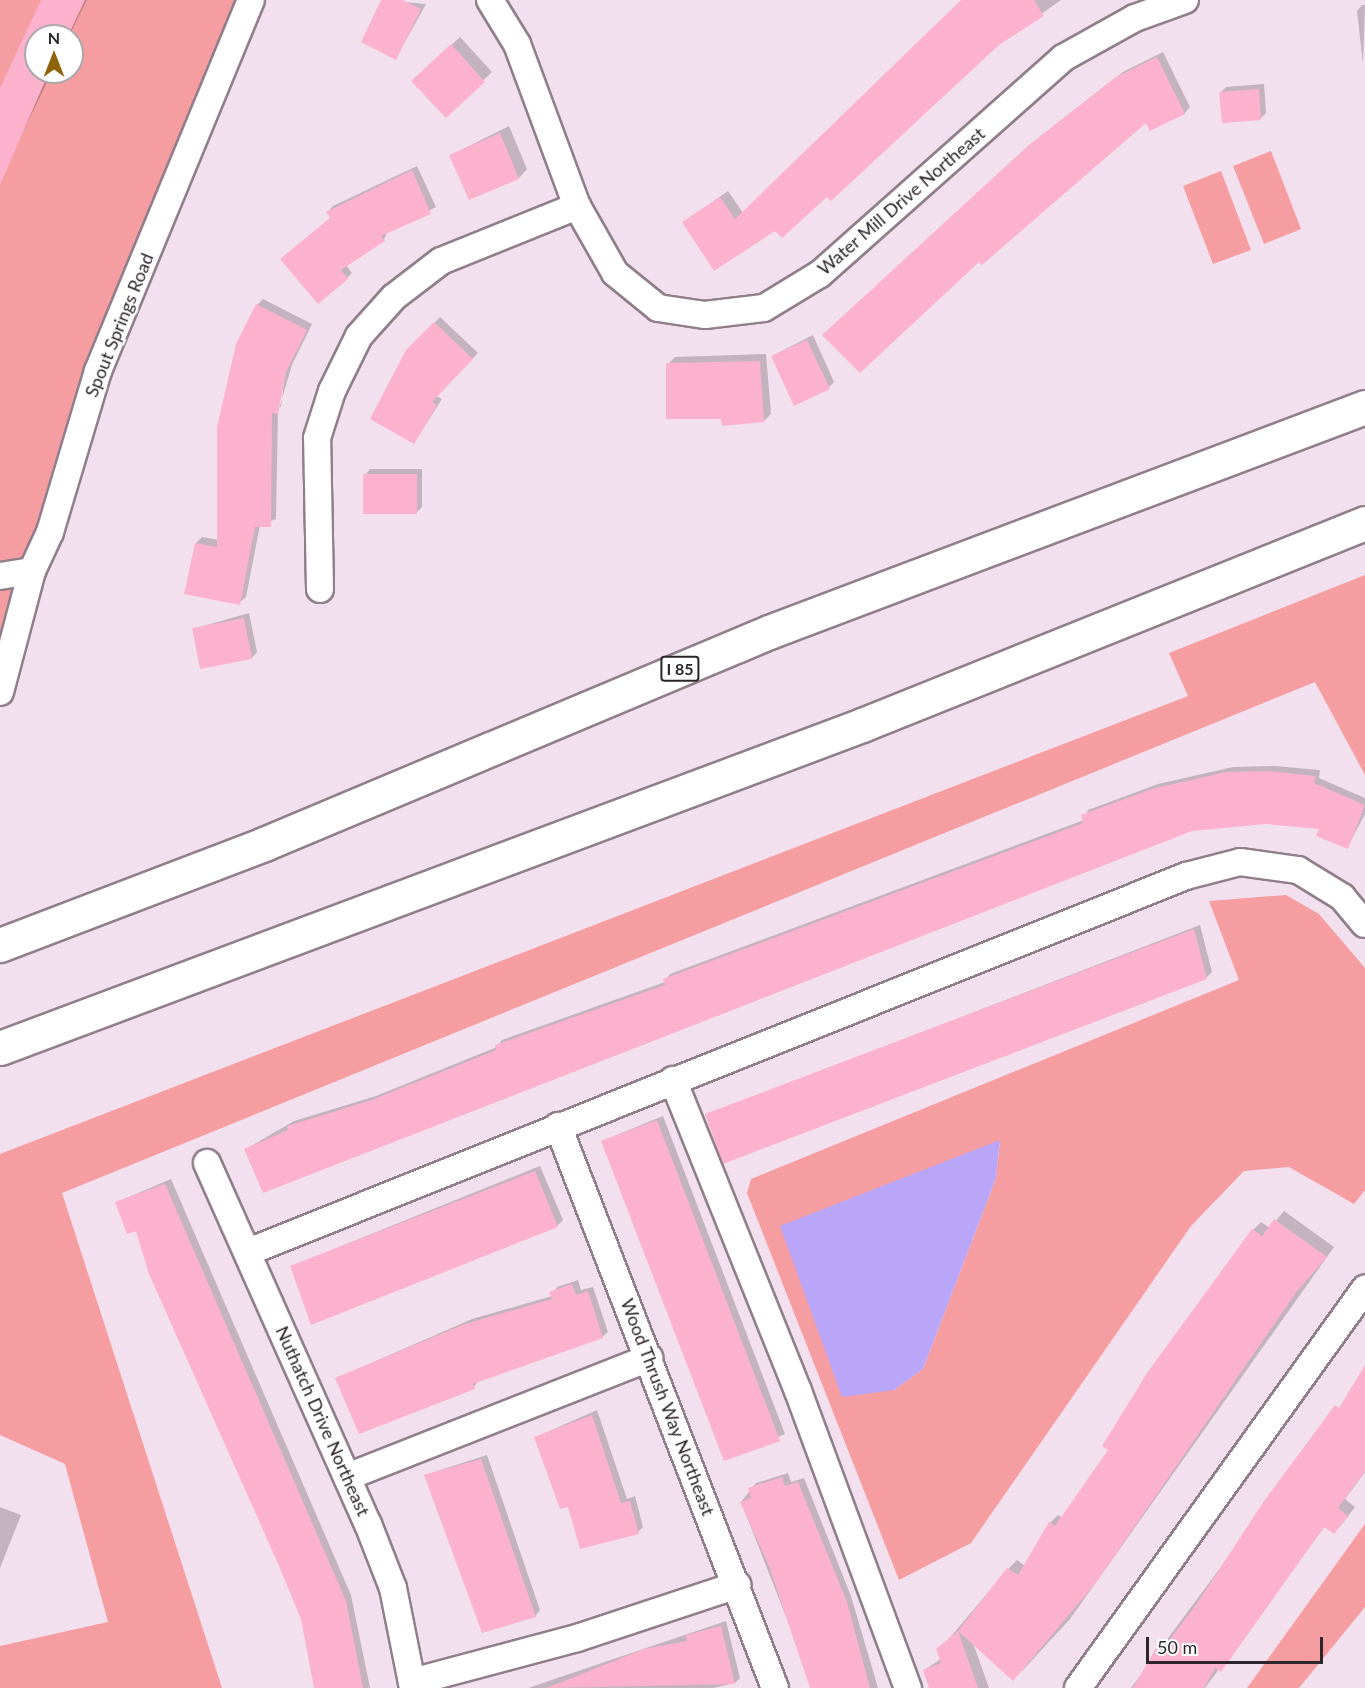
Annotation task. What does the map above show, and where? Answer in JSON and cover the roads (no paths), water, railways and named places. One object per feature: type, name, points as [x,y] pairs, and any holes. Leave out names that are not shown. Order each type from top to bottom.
[{"type":"highway","name":"I 85","points":[[0,945],[264,844],[769,632],[1365,407]]},
{"type":"highway","points":[[0,1048],[862,725],[1365,523]]},
{"type":"street","name":"Spout Springs Road","points":[[0,692],[32,571],[50,532],[98,371],[251,0]]},
{"type":"street","name":"Water Mill Drive Northeast","points":[[495,1],[577,206],[615,273],[658,308],[705,315],[764,308],[820,274],[1063,58],[1135,18],[1185,0]]},
{"type":"street","points":[[320,589],[317,438],[332,391],[359,336],[394,297],[441,261],[577,206]]},
{"type":"street","points":[[0,576],[32,571]]},
{"type":"street","points":[[248,1252],[1186,876],[1240,862],[1299,870],[1342,897],[1365,924]]},
{"type":"street","points":[[673,1080],[798,1391],[908,1688]]},
{"type":"street","name":"Wood Thrush Way Northeast","points":[[558,1126],[775,1688]]},
{"type":"street","name":"Nuthatch Drive Northeast","points":[[207,1163],[347,1477],[393,1588],[412,1685]]},
{"type":"street","points":[[1078,1688],[1365,1288]]},
{"type":"street","points":[[347,1477],[649,1358]]},
{"type":"street","points":[[412,1685],[577,1638],[737,1585]]}]
